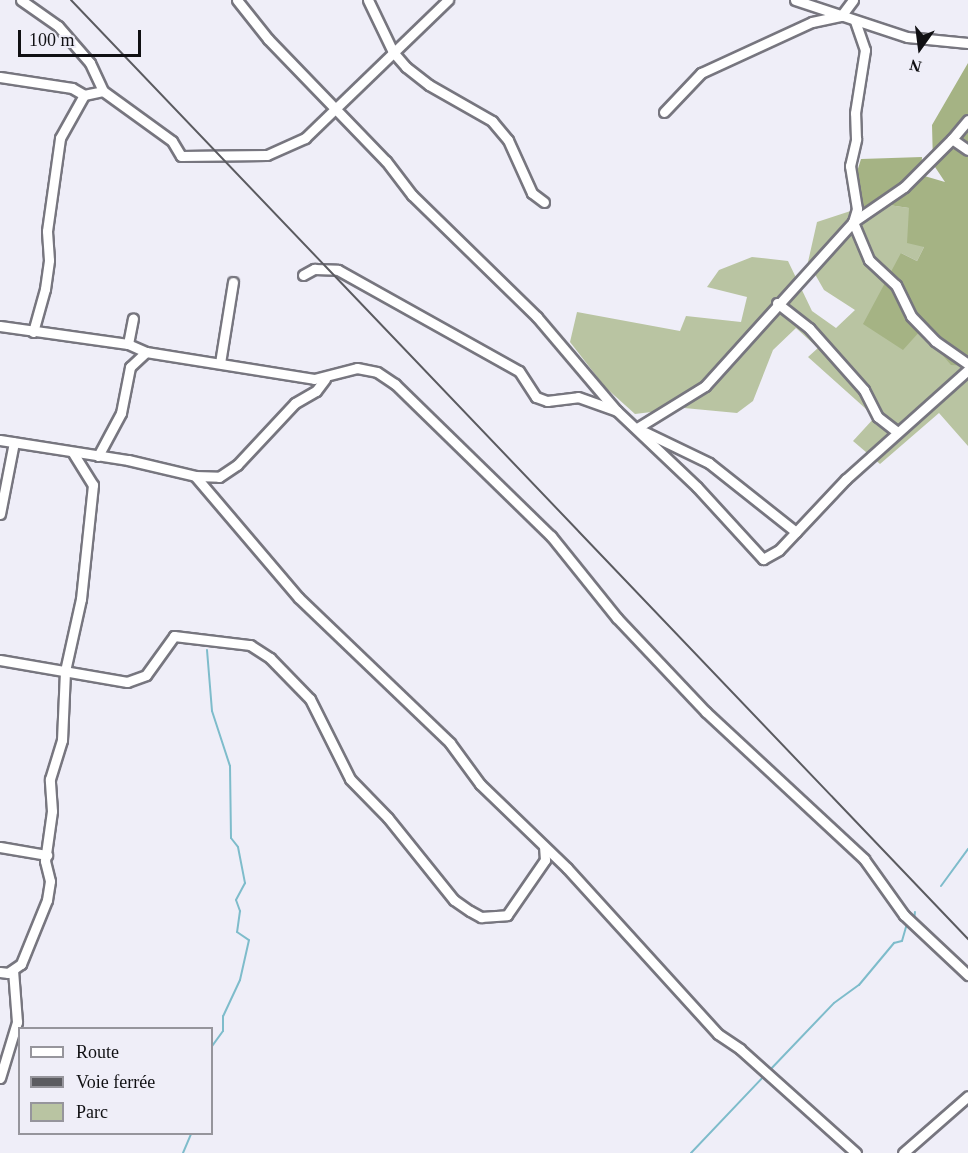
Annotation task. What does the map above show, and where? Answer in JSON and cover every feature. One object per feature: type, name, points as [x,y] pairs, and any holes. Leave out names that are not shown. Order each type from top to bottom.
[{"type":"street","points":[[21,0],[58,26],[90,63],[103,91],[172,141],[181,156],[217,153],[251,158],[283,150],[305,138],[448,0]]},
{"type":"street","points":[[237,0],[268,39],[336,106],[412,195],[537,317],[618,411],[697,487],[758,556],[769,556],[796,532],[896,431],[968,370]]},
{"type":"street","points":[[368,0],[393,52],[429,85],[492,121],[508,140],[532,193],[544,202]]},
{"type":"street","points":[[795,0],[908,36],[968,42]]},
{"type":"street","points":[[664,112],[701,73],[812,22],[841,16],[853,0]]},
{"type":"street","points":[[855,21],[865,50],[855,113],[856,139],[850,166],[857,208],[853,222],[869,260],[896,285],[911,316],[935,341],[968,364]]},
{"type":"street","points":[[0,77],[72,88],[84,95],[103,91]]},
{"type":"street","points":[[33,332],[45,289],[49,260],[47,231],[60,138],[84,95]]},
{"type":"street","points":[[637,428],[705,386],[777,303],[853,222],[904,187],[968,120]]},
{"type":"street","points":[[952,139],[968,150]]},
{"type":"street","points":[[303,275],[314,269],[338,270],[519,371],[536,397],[547,401],[578,397],[618,411]]},
{"type":"street","points":[[220,363],[233,282]]},
{"type":"street","points":[[777,303],[809,328],[864,390],[878,417],[896,431]]},
{"type":"street","points":[[128,344],[133,318]]},
{"type":"street","points":[[0,326],[128,344],[146,352],[220,363],[242,370],[326,379],[357,368],[377,372],[395,384],[551,536],[611,612],[706,712],[864,859],[904,915],[968,975]]},
{"type":"street","points":[[98,456],[121,413],[130,367],[146,352]]},
{"type":"street","points":[[0,440],[98,456],[195,476],[219,477],[237,465],[295,403],[316,391],[326,379]]},
{"type":"street","points":[[637,428],[709,463],[796,532]]},
{"type":"street","points":[[0,514],[14,442]]},
{"type":"street","points":[[0,972],[14,970],[21,964],[47,900],[47,855],[52,811],[50,779],[62,740],[65,671],[81,599],[93,485],[72,452]]},
{"type":"street","points":[[195,476],[299,598],[450,743],[480,784],[544,847],[718,1034],[766,1073],[856,1153]]},
{"type":"street","points":[[0,660],[127,682],[146,675],[174,636],[250,645],[270,658],[310,699],[320,713],[331,747],[350,779],[388,818],[454,900],[470,911],[481,917],[507,915],[545,860],[544,847]]},
{"type":"street","points":[[0,847],[47,855]]},
{"type":"street","points":[[0,1078],[17,1022],[14,970]]},
{"type":"street","points":[[903,1153],[968,1095]]},
{"type":"green space","points":[[968,63],[968,366],[951,365],[921,330],[903,350],[863,324],[901,253],[917,261],[924,247],[907,243],[909,208],[875,203],[849,213],[861,191],[856,175],[861,159],[922,157],[921,175],[945,182],[933,164],[932,125]]},
{"type":"green space","points":[[875,203],[909,208],[924,247],[917,261],[901,253],[921,330],[968,366],[968,446],[939,413],[880,464],[853,441],[875,417],[808,357],[818,348],[796,328],[773,350],[753,401],[737,413],[684,408],[635,414],[605,387],[570,342],[577,312],[680,331],[686,316],[741,322],[747,297],[707,287],[719,270],[752,257],[788,261],[812,311],[836,328],[855,310],[824,290],[808,262],[817,222]]},
{"type":"waterway","points":[[207,650],[212,711],[230,766],[231,838],[238,847],[245,883],[236,900],[240,911],[237,932],[249,940],[240,980],[223,1016],[223,1031],[213,1045]]},
{"type":"waterway","points":[[941,886],[968,849]]},
{"type":"waterway","points":[[914,921],[915,912]]},
{"type":"waterway","points":[[768,1072],[834,1003],[859,985],[894,943],[902,941],[906,927],[911,926]]},
{"type":"waterway","points":[[691,1153],[764,1076]]},
{"type":"waterway","points":[[183,1153],[191,1135]]},
{"type":"railway","points":[[71,0],[968,939]]}]
